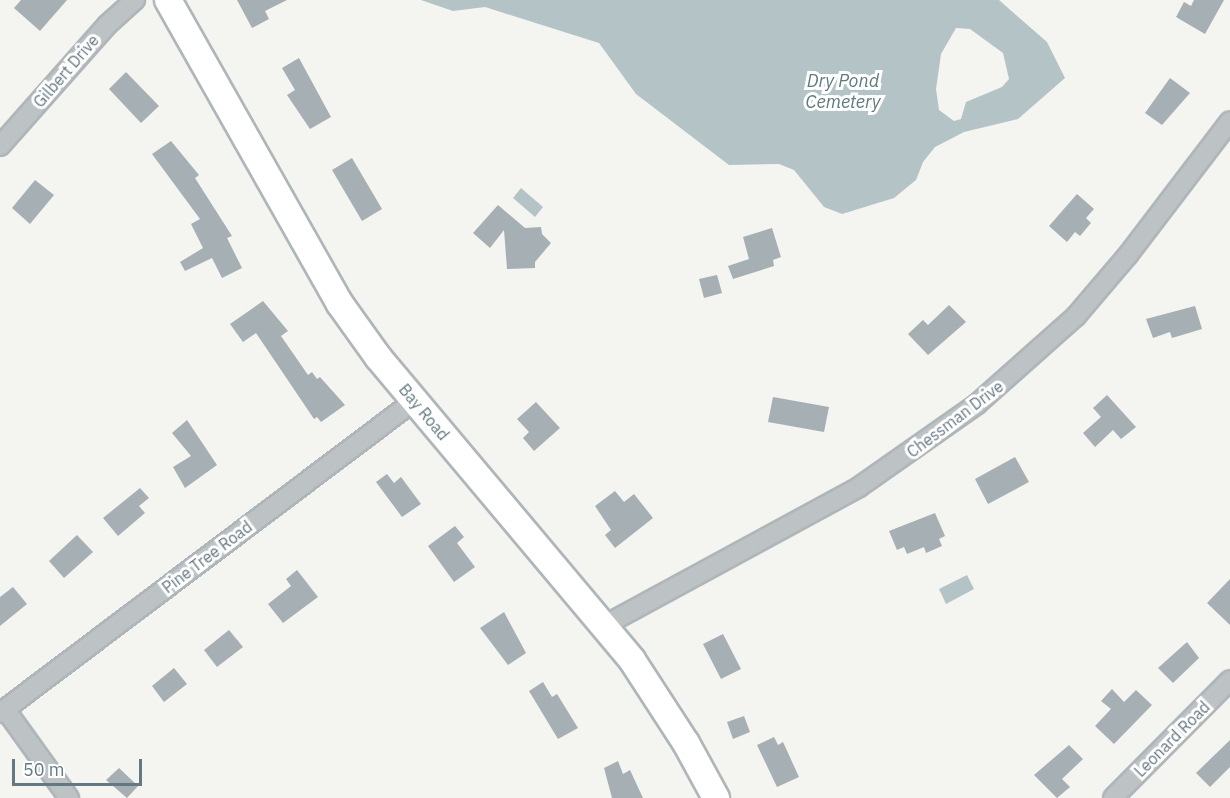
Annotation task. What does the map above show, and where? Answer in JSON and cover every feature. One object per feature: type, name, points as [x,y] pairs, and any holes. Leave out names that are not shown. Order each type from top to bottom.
[{"type":"main road","name":"Bay Road","points":[[168,0],[340,304],[414,400],[605,625],[652,687],[716,798]]},
{"type":"street","name":"Gilbert Drive","points":[[0,146],[107,25],[135,0]]},
{"type":"street","name":"Chessman Drive","points":[[605,625],[859,487],[978,404],[1076,316],[1128,255],[1230,121]]},
{"type":"street","name":"Pine Tree Road","points":[[3,711],[414,400]]},
{"type":"street","name":"Leonard Road","points":[[1113,798],[1230,680]]},
{"type":"street","points":[[3,711],[69,798]]},
{"type":"water","name":"Dry Pond Cemetery","points":[[421,0],[999,0],[1047,42],[1065,78],[1018,119],[964,132],[935,147],[923,162],[916,180],[894,198],[842,214],[824,207],[794,170],[779,164],[729,165],[636,94],[599,43],[485,7],[453,11]],"holes":[[[956,28],[970,29],[1003,53],[1009,79],[1002,87],[966,102],[961,119],[954,121],[939,110],[936,89],[941,54]]]},
{"type":"water","points":[[521,188],[543,207],[535,217],[513,198]]},
{"type":"water","points":[[967,575],[974,589],[946,604],[939,589]]},
{"type":"building","points":[[21,0],[67,0],[40,31],[14,8]]},
{"type":"building","points":[[237,0],[287,0],[265,11],[269,19],[252,28]]},
{"type":"building","points":[[1194,0],[1224,0],[1205,34],[1176,17],[1184,2],[1191,6]]},
{"type":"building","points":[[299,58],[331,117],[310,129],[287,95],[295,90],[282,68]]},
{"type":"building","points":[[126,72],[159,106],[141,123],[109,89]]},
{"type":"building","points":[[1170,78],[1190,93],[1162,125],[1145,113]]},
{"type":"building","points":[[171,141],[199,175],[195,178],[232,236],[227,238],[242,268],[222,278],[212,258],[185,271],[180,262],[203,248],[191,224],[200,219],[152,154]]},
{"type":"building","points":[[352,158],[382,209],[362,221],[332,170]]},
{"type":"building","points":[[35,180],[54,195],[30,224],[12,208]]},
{"type":"building","points":[[1077,194],[1094,209],[1086,218],[1091,223],[1080,236],[1075,232],[1067,242],[1049,226]]},
{"type":"building","points":[[498,205],[525,228],[541,227],[542,234],[551,243],[535,262],[535,268],[507,269],[504,230],[490,248],[473,233]]},
{"type":"building","points":[[772,228],[781,257],[773,260],[774,266],[733,279],[728,266],[749,259],[743,237]]},
{"type":"building","points":[[717,275],[722,293],[704,298],[699,279]]},
{"type":"building","points":[[263,301],[288,331],[281,336],[308,375],[312,372],[317,379],[320,377],[345,405],[321,422],[317,417],[314,419],[256,333],[243,342],[230,324]]},
{"type":"building","points":[[949,305],[966,322],[928,355],[908,334],[923,320],[928,325]]},
{"type":"building","points":[[1195,306],[1202,329],[1172,338],[1170,332],[1153,338],[1146,319]]},
{"type":"building","points":[[1107,395],[1136,427],[1121,439],[1113,430],[1095,447],[1083,433],[1101,417],[1093,408]]},
{"type":"building","points":[[773,397],[829,407],[824,432],[768,422]]},
{"type":"building","points":[[536,402],[560,428],[534,451],[523,438],[529,432],[517,419]]},
{"type":"building","points":[[187,420],[217,465],[185,488],[173,467],[191,456],[172,433]]},
{"type":"building","points":[[1015,457],[1029,482],[988,504],[975,479]]},
{"type":"building","points":[[387,474],[394,483],[401,477],[421,504],[402,517],[376,482]]},
{"type":"building","points":[[140,488],[149,498],[139,506],[145,513],[118,536],[103,518]]},
{"type":"building","points":[[615,491],[624,502],[634,494],[653,518],[615,548],[605,535],[611,530],[595,506]]},
{"type":"building","points":[[935,513],[945,536],[939,539],[942,546],[926,553],[924,547],[907,554],[904,547],[897,550],[889,531]]},
{"type":"building","points":[[455,526],[464,537],[457,543],[475,567],[454,582],[428,546]]},
{"type":"building","points":[[77,535],[93,552],[64,578],[49,561]]},
{"type":"building","points":[[297,570],[318,597],[283,623],[268,604],[291,586],[286,579]]},
{"type":"building","points":[[1230,579],[1230,625],[1207,603]]},
{"type":"building","points":[[13,587],[27,604],[0,626],[0,597]]},
{"type":"building","points":[[504,612],[526,653],[508,665],[480,628]]},
{"type":"building","points":[[229,630],[243,647],[217,667],[204,650]]},
{"type":"building","points":[[723,634],[741,669],[721,679],[703,644]]},
{"type":"building","points":[[1187,642],[1199,658],[1173,683],[1158,668]]},
{"type":"building","points":[[174,668],[187,684],[164,702],[152,686]]},
{"type":"building","points":[[543,682],[552,697],[557,694],[578,728],[558,739],[529,691]]},
{"type":"building","points":[[1112,689],[1124,702],[1136,690],[1152,705],[1114,744],[1095,726],[1111,709],[1101,701]]},
{"type":"building","points":[[744,716],[750,732],[733,739],[727,722]]},
{"type":"building","points":[[774,737],[778,745],[783,742],[799,777],[777,787],[757,745]]},
{"type":"building","points":[[1230,740],[1230,767],[1210,787],[1196,773]]},
{"type":"building","points":[[1069,745],[1083,759],[1062,779],[1070,787],[1057,798],[1034,775]]},
{"type":"building","points":[[618,761],[623,774],[630,770],[643,798],[612,798],[604,768]]},
{"type":"building","points":[[119,768],[138,786],[127,798],[106,780]]}]
